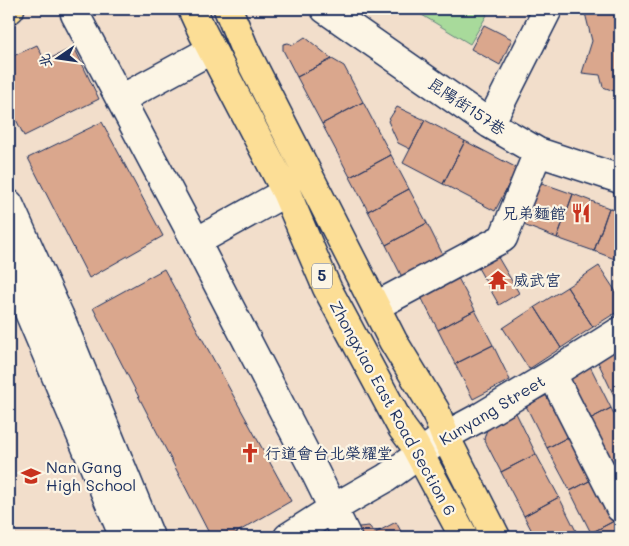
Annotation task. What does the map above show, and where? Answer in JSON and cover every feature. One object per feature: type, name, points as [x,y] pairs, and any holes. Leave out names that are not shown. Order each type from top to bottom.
[{"type":"main road","name":"Zhongxiao East Road Section 6","points":[[192,9],[211,50],[286,192],[328,288],[464,537]]},
{"type":"main road","name":"Zhongxiao East Road Section 6","points":[[228,9],[245,50],[393,341],[435,410],[445,436],[496,537]]},
{"type":"street","name":"昆陽街157巷","points":[[326,9],[490,124],[538,152],[620,179]]},
{"type":"street","points":[[490,124],[547,10]]},
{"type":"street","points":[[75,14],[196,242],[347,537]]},
{"type":"street","points":[[121,99],[211,50]]},
{"type":"street","points":[[376,306],[503,238],[538,152]]},
{"type":"street","points":[[196,242],[286,192]]},
{"type":"street","points":[[9,204],[59,315],[150,537]]},
{"type":"street","points":[[9,265],[124,537]]},
{"type":"street","name":"Kunyang Street","points":[[288,537],[386,478],[445,436],[482,416],[620,331]]},
{"type":"street","points":[[552,374],[620,508]]},
{"type":"green space","points":[[412,9],[481,9],[487,15],[470,44]]},
{"type":"building","points":[[584,9],[620,9],[620,93],[603,87],[600,75],[582,73],[592,41]]},
{"type":"building","points":[[484,25],[512,39],[500,65],[471,49]]},
{"type":"building","points":[[305,37],[332,59],[297,77],[283,50],[283,44],[293,45]]},
{"type":"building","points":[[37,45],[45,61],[74,47],[99,99],[24,136],[9,105],[9,58]]},
{"type":"building","points":[[332,59],[344,66],[363,102],[322,124],[297,77]]},
{"type":"building","points":[[363,102],[391,155],[350,177],[322,124]]},
{"type":"building","points":[[397,107],[425,120],[410,149],[398,143],[388,121]]},
{"type":"building","points":[[425,120],[465,141],[443,184],[403,163]]},
{"type":"building","points":[[102,122],[163,236],[89,278],[28,158]]},
{"type":"building","points":[[465,141],[517,168],[495,211],[443,184]]},
{"type":"building","points":[[391,155],[409,189],[368,211],[350,177]]},
{"type":"building","points":[[536,181],[573,194],[557,238],[521,224]]},
{"type":"building","points":[[409,189],[427,223],[386,245],[368,211]]},
{"type":"building","points":[[573,194],[609,208],[594,251],[557,238]]},
{"type":"building","points":[[609,208],[620,212],[620,261],[594,251]]},
{"type":"building","points":[[427,223],[444,257],[403,279],[386,245]]},
{"type":"building","name":"威武宮","points":[[496,254],[519,293],[499,305],[477,266]]},
{"type":"building","points":[[599,266],[620,298],[620,310],[593,327],[567,287]]},
{"type":"building","points":[[164,269],[291,501],[229,537],[211,537],[93,308]]},
{"type":"building","points":[[457,276],[475,310],[438,330],[420,295]]},
{"type":"building","points":[[567,287],[593,327],[561,348],[535,307]]},
{"type":"building","points":[[535,307],[561,348],[529,369],[503,328]]},
{"type":"building","points":[[475,310],[493,345],[455,364],[438,330]]},
{"type":"building","points":[[493,345],[510,380],[473,399],[455,364]]},
{"type":"building","points":[[620,348],[620,403],[618,404],[597,360]]},
{"type":"building","points":[[589,364],[611,408],[584,422],[562,378]]},
{"type":"building","points":[[551,393],[572,435],[547,448],[526,406]]},
{"type":"building","points":[[611,408],[620,426],[620,458],[606,465],[584,422]]},
{"type":"building","points":[[516,413],[536,454],[501,472],[484,439],[487,429]]},
{"type":"building","points":[[572,435],[595,478],[570,491],[547,448]]},
{"type":"building","points":[[536,454],[559,497],[524,516],[501,472]]},
{"type":"building","points":[[620,458],[620,494],[606,465]]},
{"type":"building","points":[[595,478],[616,520],[591,533],[570,491]]},
{"type":"building","points":[[559,497],[579,537],[535,537],[524,516]]},
{"type":"building","points":[[616,520],[620,528],[620,537],[593,537],[591,533]]},
{"type":"building","points":[[396,522],[404,537],[353,537],[359,527],[369,526],[375,533]]},
{"type":"place","name":"兄弟麵館","points":[[581,213]]},
{"type":"place","name":"威武宮","points":[[498,280]]},
{"type":"place","name":"行道會台北榮耀堂","points":[[250,453]]},
{"type":"place","name":"Nan Gang High School","points":[[31,476]]}]
